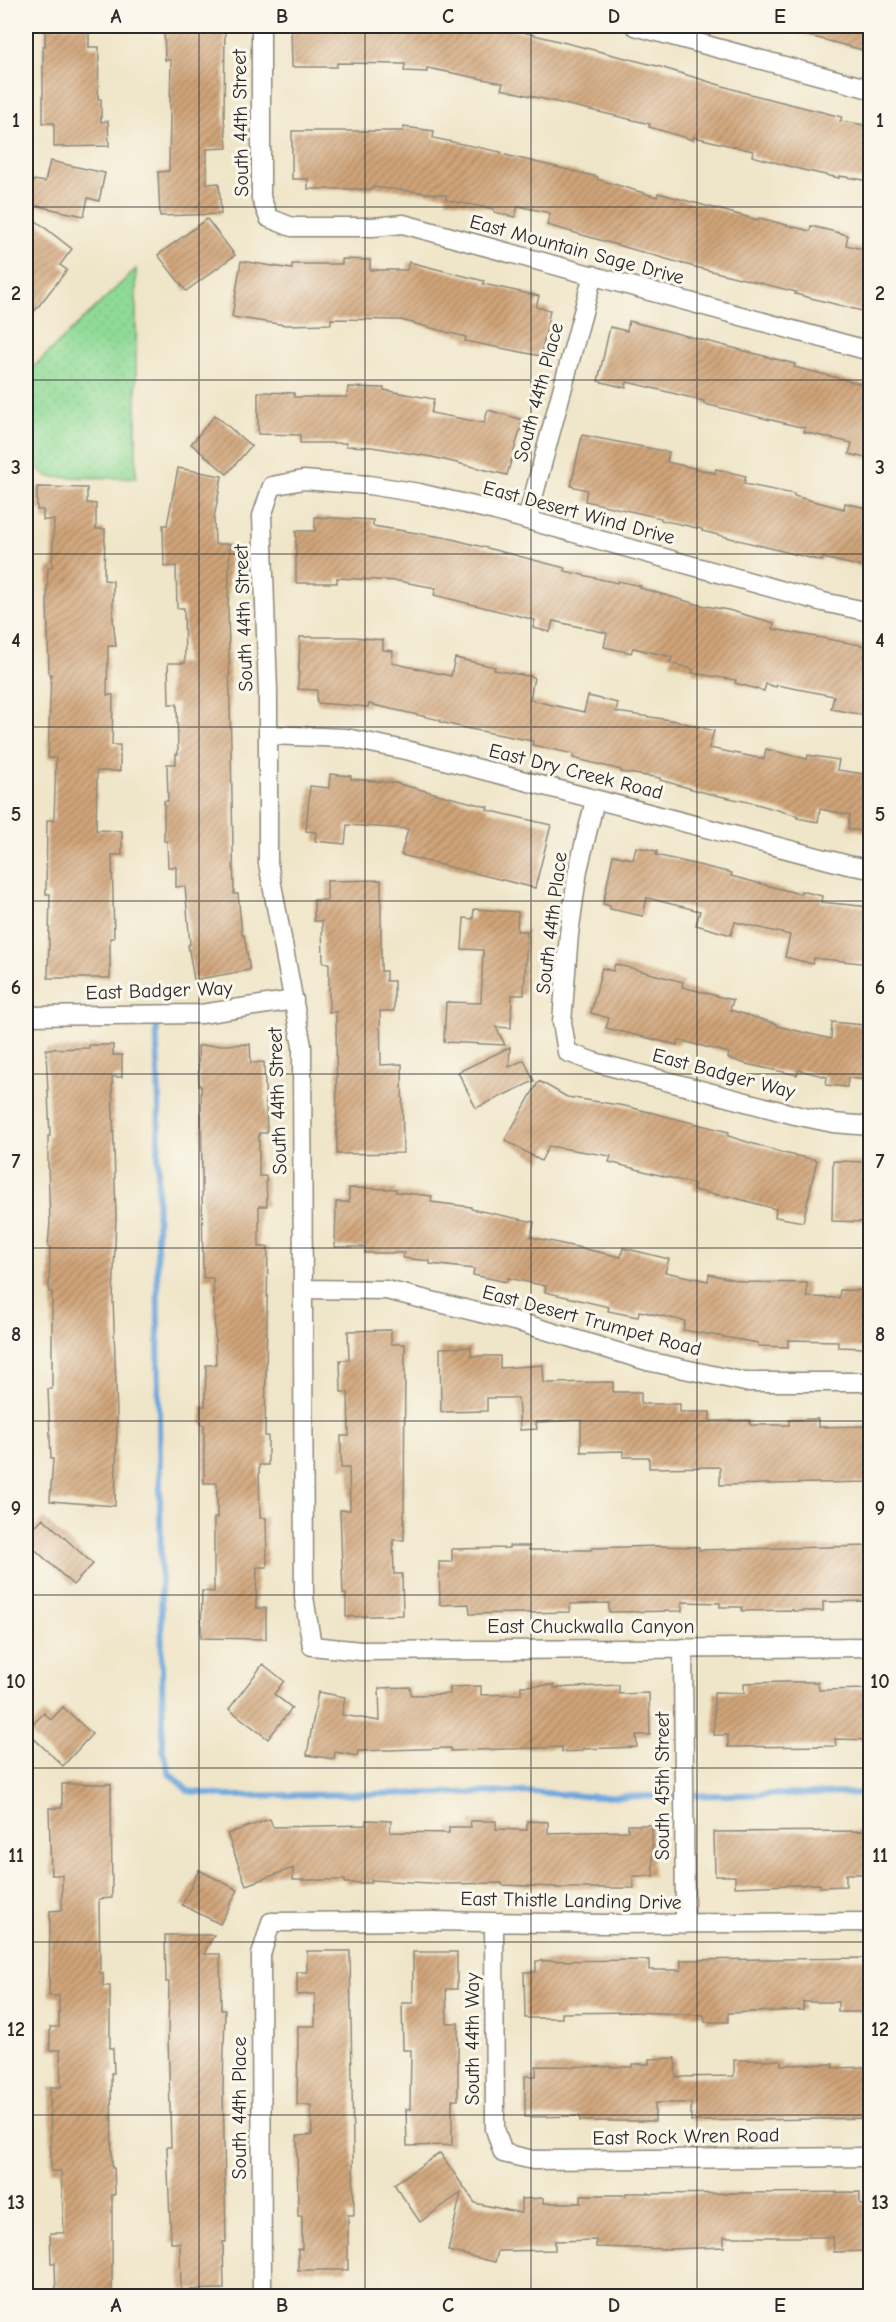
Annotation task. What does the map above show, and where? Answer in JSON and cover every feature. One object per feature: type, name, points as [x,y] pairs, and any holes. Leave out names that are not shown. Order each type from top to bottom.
[{"type":"street","name":"South 44th Street","points":[[261,26],[261,198],[269,218]]},
{"type":"street","points":[[643,27],[870,88]]},
{"type":"street","name":"East Mountain Sage Drive","points":[[269,218],[292,227],[373,227],[403,224],[870,351]]},
{"type":"street","name":"South 44th Place","points":[[527,520],[593,275]]},
{"type":"street","name":"East Desert Wind Drive","points":[[272,486],[303,480],[369,485],[419,492],[823,602],[870,612]]},
{"type":"street","name":"South 44th Street","points":[[272,486],[262,516],[268,735],[268,863],[302,1046],[304,1597],[312,1646]]},
{"type":"street","name":"East Dry Creek Road","points":[[268,735],[346,738],[410,751],[870,869]]},
{"type":"street","name":"South 44th Place","points":[[567,1052],[562,1022],[569,934],[578,870],[595,800]]},
{"type":"street","name":"East Badger Way","points":[[26,1016],[201,1014],[294,1000]]},
{"type":"street","name":"East Badger Way","points":[[567,1052],[594,1062],[795,1115],[833,1124],[870,1126]]},
{"type":"street","name":"East Desert Trumpet Road","points":[[303,1289],[386,1290],[522,1323],[647,1361],[745,1382],[870,1382]]},
{"type":"street","name":"East Chuckwalla Canyon","points":[[312,1646],[362,1651],[870,1647]]},
{"type":"street","name":"South 45th Street","points":[[683,1648],[685,1924]]},
{"type":"street","name":"East Thistle Landing Drive","points":[[271,1922],[432,1920],[494,1923],[685,1924],[870,1922]]},
{"type":"street","name":"South 44th Place","points":[[262,2296],[261,1956],[271,1922]]},
{"type":"street","name":"South 44th Way","points":[[494,1923],[495,2129],[503,2153]]},
{"type":"street","name":"East Rock Wren Road","points":[[503,2153],[533,2160],[870,2157]]},
{"type":"green space","points":[[136,269],[136,478],[49,477],[26,460],[26,374]]},
{"type":"building","points":[[45,26],[89,26],[89,47],[99,47],[98,99],[101,99],[101,122],[108,121],[109,146],[54,147],[54,123],[43,123]]},
{"type":"building","points":[[164,26],[225,26],[224,118],[227,148],[207,149],[207,184],[219,183],[221,214],[160,216],[158,172],[169,171],[171,60],[165,60]]},
{"type":"building","points":[[291,26],[406,28],[406,26],[436,26],[436,29],[466,30],[467,26],[499,26],[657,66],[746,93],[842,117],[840,121],[870,126],[870,181],[839,176],[839,178],[803,170],[752,156],[753,151],[694,137],[693,140],[649,127],[650,124],[501,89],[503,83],[427,68],[427,72],[404,71],[405,64],[337,63],[337,67],[292,67]]},
{"type":"building","points":[[792,26],[870,26],[870,52],[791,31]]},
{"type":"building","points":[[404,127],[434,131],[433,138],[501,152],[501,154],[598,177],[597,179],[657,197],[658,193],[758,220],[759,218],[810,231],[811,226],[848,235],[846,245],[870,251],[870,313],[547,225],[550,213],[518,206],[515,217],[494,212],[494,209],[446,200],[446,195],[373,187],[373,189],[308,189],[308,179],[292,179],[292,131],[403,131]]},
{"type":"building","points":[[50,161],[105,173],[99,201],[88,198],[84,216],[28,204],[34,180],[45,182]]},
{"type":"building","points":[[26,213],[72,249],[60,265],[67,270],[26,322]]},
{"type":"building","points":[[207,219],[235,255],[186,291],[158,255]]},
{"type":"building","points":[[342,259],[370,260],[370,270],[407,270],[409,262],[484,281],[483,284],[539,296],[536,307],[550,310],[541,356],[465,341],[466,337],[401,320],[331,319],[331,324],[286,325],[232,317],[241,261],[292,269],[292,264],[342,264]]},
{"type":"building","points":[[629,321],[870,386],[870,459],[849,454],[852,443],[804,432],[805,428],[704,404],[704,401],[627,382],[626,388],[598,381],[610,327],[627,331]]},
{"type":"building","points":[[348,387],[384,388],[384,390],[434,399],[431,413],[484,423],[488,410],[523,420],[507,475],[432,457],[372,447],[346,446],[346,443],[300,443],[300,435],[258,434],[258,392],[294,393],[294,397],[347,397]]},
{"type":"building","points":[[215,415],[251,446],[227,474],[191,444]]},
{"type":"building","points":[[582,435],[669,452],[667,462],[715,473],[716,469],[746,476],[744,484],[794,494],[794,496],[844,509],[845,503],[870,509],[868,568],[823,558],[822,561],[702,531],[702,529],[661,520],[661,518],[585,501],[587,490],[571,486]]},
{"type":"building","points":[[178,468],[222,476],[214,518],[215,544],[230,544],[228,607],[234,894],[238,894],[242,935],[244,935],[250,970],[194,980],[188,945],[190,944],[185,886],[176,887],[176,867],[168,867],[167,841],[164,841],[164,801],[168,801],[167,764],[176,764],[176,754],[178,754],[177,704],[169,704],[168,663],[185,663],[184,608],[177,608],[176,566],[164,567],[163,525],[167,525]]},
{"type":"building","points":[[37,487],[87,488],[87,503],[96,504],[96,529],[105,529],[104,580],[113,581],[116,646],[108,646],[107,695],[113,695],[112,745],[120,745],[120,771],[97,771],[96,830],[122,831],[122,855],[112,855],[114,938],[110,938],[110,978],[48,978],[50,894],[46,894],[47,820],[54,820],[56,758],[48,758],[51,674],[49,674],[47,597],[48,567],[52,567],[54,520],[43,520],[43,510],[37,510]]},
{"type":"building","points":[[315,517],[373,520],[373,526],[448,538],[565,568],[565,571],[641,586],[640,588],[700,605],[774,623],[773,629],[866,646],[864,659],[870,661],[870,716],[831,709],[834,696],[766,684],[764,691],[735,683],[736,680],[692,673],[693,669],[670,663],[672,657],[633,648],[631,653],[604,647],[607,633],[553,621],[550,632],[533,628],[535,620],[434,595],[436,588],[398,581],[337,578],[337,583],[296,583],[296,531],[315,531]]},
{"type":"building","points":[[300,637],[354,637],[383,640],[383,650],[393,651],[392,663],[451,676],[455,658],[495,667],[494,670],[534,677],[530,700],[584,712],[588,696],[618,703],[616,712],[677,721],[714,731],[709,748],[764,759],[766,749],[807,759],[808,755],[839,760],[837,770],[870,775],[870,832],[848,829],[850,815],[820,809],[818,822],[797,818],[798,816],[710,794],[660,780],[660,778],[621,772],[621,770],[573,758],[574,754],[532,745],[533,741],[465,728],[369,704],[368,707],[317,703],[317,690],[298,689]]},
{"type":"building","points":[[330,774],[351,776],[351,779],[395,783],[488,807],[487,810],[551,825],[535,888],[401,855],[408,829],[347,825],[345,844],[315,841],[316,832],[306,831],[310,786],[329,788]]},
{"type":"building","points":[[636,847],[657,851],[656,855],[732,873],[731,876],[800,894],[801,891],[822,896],[821,902],[870,907],[870,964],[814,958],[813,964],[785,957],[790,935],[735,922],[731,935],[696,925],[700,911],[647,898],[643,916],[610,909],[610,906],[603,904],[613,855],[633,859]]},
{"type":"building","points":[[381,880],[381,971],[386,971],[386,981],[394,981],[394,1011],[380,1011],[381,1065],[402,1064],[403,1153],[337,1154],[336,1012],[329,1012],[329,963],[323,963],[322,921],[314,921],[314,900],[327,900],[327,881]]},
{"type":"building","points":[[474,909],[518,912],[517,931],[527,931],[524,995],[512,995],[511,1028],[496,1027],[505,1045],[444,1042],[446,1002],[481,1003],[483,950],[462,949],[464,918],[473,919]]},
{"type":"building","points":[[615,964],[683,982],[682,987],[733,1000],[730,1010],[777,1024],[777,1026],[831,1039],[832,1022],[864,1025],[863,1035],[870,1035],[868,1080],[848,1078],[847,1087],[826,1085],[827,1077],[799,1070],[797,1075],[746,1064],[728,1058],[729,1053],[679,1040],[677,1045],[606,1028],[609,1018],[591,1013],[602,968],[613,971]]},
{"type":"building","points":[[250,1044],[251,1063],[264,1062],[267,1133],[259,1133],[259,1176],[266,1176],[267,1206],[259,1206],[259,1247],[268,1247],[265,1436],[268,1436],[268,1465],[259,1465],[260,1518],[266,1518],[267,1567],[257,1567],[256,1608],[266,1608],[266,1639],[201,1638],[202,1591],[214,1592],[214,1518],[217,1518],[217,1483],[204,1483],[204,1425],[201,1425],[201,1406],[205,1406],[206,1365],[216,1365],[213,1278],[203,1278],[201,1086],[199,1086],[198,1046]]},
{"type":"building","points":[[89,1045],[113,1045],[113,1055],[122,1055],[122,1077],[112,1077],[116,1217],[113,1298],[117,1417],[115,1506],[50,1501],[53,1459],[51,1459],[48,1389],[52,1389],[52,1292],[49,1292],[48,1136],[50,1136],[46,1049],[89,1048]]},
{"type":"building","points":[[510,1047],[509,1067],[524,1060],[534,1081],[476,1108],[458,1072]]},
{"type":"building","points":[[539,1081],[567,1097],[625,1106],[729,1132],[728,1136],[783,1153],[817,1160],[803,1222],[775,1217],[776,1209],[728,1196],[693,1190],[694,1184],[609,1162],[611,1156],[549,1146],[541,1161],[505,1140]]},
{"type":"building","points":[[833,1161],[869,1162],[868,1222],[832,1221]]},
{"type":"building","points":[[349,1188],[396,1189],[396,1192],[432,1196],[431,1202],[471,1207],[471,1209],[534,1222],[531,1237],[621,1257],[623,1248],[669,1259],[665,1272],[708,1281],[709,1274],[745,1282],[807,1283],[807,1297],[839,1298],[840,1290],[870,1291],[870,1330],[866,1330],[865,1348],[838,1347],[838,1341],[788,1340],[788,1347],[758,1346],[758,1343],[683,1330],[685,1321],[639,1311],[638,1317],[608,1311],[609,1307],[545,1292],[546,1286],[508,1278],[507,1282],[473,1275],[474,1269],[403,1258],[404,1253],[365,1253],[365,1247],[335,1247],[336,1202],[349,1202]]},
{"type":"building","points":[[391,1330],[391,1344],[405,1344],[404,1540],[393,1540],[394,1574],[402,1574],[403,1615],[346,1617],[340,1510],[350,1510],[349,1468],[341,1468],[341,1436],[349,1436],[348,1392],[341,1392],[340,1360],[349,1360],[348,1331]]},
{"type":"building","points":[[471,1347],[471,1356],[500,1356],[500,1368],[543,1365],[544,1383],[613,1382],[613,1392],[641,1392],[641,1404],[680,1404],[680,1412],[710,1412],[710,1421],[750,1420],[750,1425],[789,1425],[789,1420],[818,1419],[818,1427],[870,1426],[870,1482],[720,1485],[720,1467],[649,1468],[649,1457],[623,1457],[623,1451],[581,1452],[581,1420],[536,1422],[537,1429],[520,1430],[518,1398],[487,1398],[487,1411],[441,1412],[440,1348]]},
{"type":"building","points":[[43,1518],[93,1564],[73,1585],[26,1541],[26,1536]]},
{"type":"building","points":[[509,1546],[529,1546],[529,1550],[592,1550],[592,1548],[658,1546],[699,1547],[699,1550],[870,1546],[870,1601],[823,1602],[823,1611],[742,1611],[742,1607],[720,1607],[720,1603],[682,1602],[682,1611],[609,1612],[609,1603],[570,1604],[570,1612],[470,1614],[469,1604],[440,1605],[439,1562],[452,1562],[452,1549],[509,1548]]},
{"type":"building","points":[[263,1664],[284,1681],[274,1694],[292,1708],[268,1739],[229,1709]]},
{"type":"building","points":[[818,1682],[819,1690],[870,1689],[870,1740],[835,1739],[836,1746],[728,1747],[728,1735],[714,1735],[714,1692],[744,1693],[744,1683]]},
{"type":"building","points":[[554,1685],[554,1688],[619,1685],[619,1694],[649,1693],[650,1735],[636,1735],[637,1747],[582,1749],[582,1751],[562,1752],[562,1747],[451,1751],[451,1748],[358,1751],[357,1756],[335,1752],[334,1759],[307,1755],[318,1692],[345,1697],[342,1715],[380,1721],[379,1688],[410,1687],[411,1695],[450,1694],[450,1687],[481,1686],[481,1695],[521,1694],[521,1686]]},
{"type":"building","points":[[63,1707],[92,1734],[63,1766],[26,1731],[44,1713],[51,1720]]},
{"type":"building","points":[[62,1784],[111,1784],[112,1898],[99,1899],[100,1973],[103,1973],[103,1986],[110,1986],[110,2048],[113,2048],[114,2073],[111,2073],[112,2168],[114,2168],[115,2195],[112,2195],[112,2296],[56,2296],[55,2263],[51,2263],[50,2233],[64,2233],[61,2171],[51,2171],[50,2087],[61,2087],[60,2050],[50,2050],[50,2027],[59,2027],[59,1996],[49,1996],[50,1911],[62,1910],[62,1875],[51,1875],[49,1808],[62,1808]]},
{"type":"building","points":[[270,1819],[273,1827],[366,1825],[366,1820],[391,1821],[390,1832],[449,1833],[449,1827],[471,1827],[470,1821],[496,1821],[496,1829],[527,1830],[527,1821],[548,1822],[548,1833],[628,1831],[628,1825],[652,1825],[653,1876],[633,1876],[634,1888],[556,1888],[502,1885],[502,1883],[450,1884],[371,1880],[371,1883],[345,1883],[345,1880],[293,1880],[293,1868],[246,1885],[227,1834]]},
{"type":"building","points":[[866,1831],[867,1874],[846,1874],[846,1886],[820,1887],[820,1884],[735,1887],[735,1876],[715,1876],[714,1832]]},
{"type":"building","points":[[199,1870],[238,1890],[220,1924],[182,1905]]},
{"type":"building","points":[[165,1935],[214,1935],[204,1954],[220,1954],[221,2010],[225,2010],[223,2088],[226,2242],[223,2242],[224,2289],[181,2290],[180,2243],[171,2243],[167,2147],[171,2147],[169,1982],[166,1982]]},
{"type":"building","points":[[307,1951],[350,1951],[354,2215],[348,2215],[348,2270],[298,2270],[298,2249],[302,2249],[302,2216],[298,2216],[297,2136],[312,2135],[311,2105],[297,2105],[298,2026],[315,2026],[315,1994],[297,1995],[297,1972],[307,1972]]},
{"type":"building","points":[[413,1952],[457,1952],[457,1989],[446,1989],[447,2023],[458,2023],[458,2100],[452,2100],[452,2145],[407,2146],[406,2109],[410,2109],[411,2050],[403,2050],[402,2003],[413,2003]]},
{"type":"building","points":[[870,1958],[870,2012],[838,2012],[838,2002],[803,2002],[803,2010],[728,2013],[728,2022],[705,2022],[704,2015],[632,2012],[562,2013],[562,2018],[525,2018],[524,1972],[536,1972],[536,1961],[649,1960],[649,1970],[681,1970],[681,1960]]},
{"type":"building","points":[[675,2058],[676,2077],[734,2076],[734,2060],[781,2060],[781,2065],[833,2064],[833,2068],[870,2067],[870,2118],[691,2121],[691,2103],[655,2103],[655,2121],[580,2121],[580,2116],[525,2117],[525,2076],[536,2076],[536,2066],[632,2067],[632,2064],[649,2064],[649,2059]]},
{"type":"building","points":[[440,2153],[475,2203],[521,2213],[521,2199],[543,2198],[543,2203],[581,2203],[581,2195],[860,2192],[860,2204],[870,2204],[870,2251],[834,2252],[833,2237],[724,2237],[724,2247],[671,2249],[596,2247],[596,2240],[555,2241],[555,2250],[498,2251],[495,2262],[448,2251],[461,2193],[420,2222],[394,2184]]},
{"type":"waterway","points":[[156,1016],[159,1104],[157,1241],[163,1751],[169,1773],[188,1791],[227,1796],[533,1792],[596,1797],[870,1793]]}]
